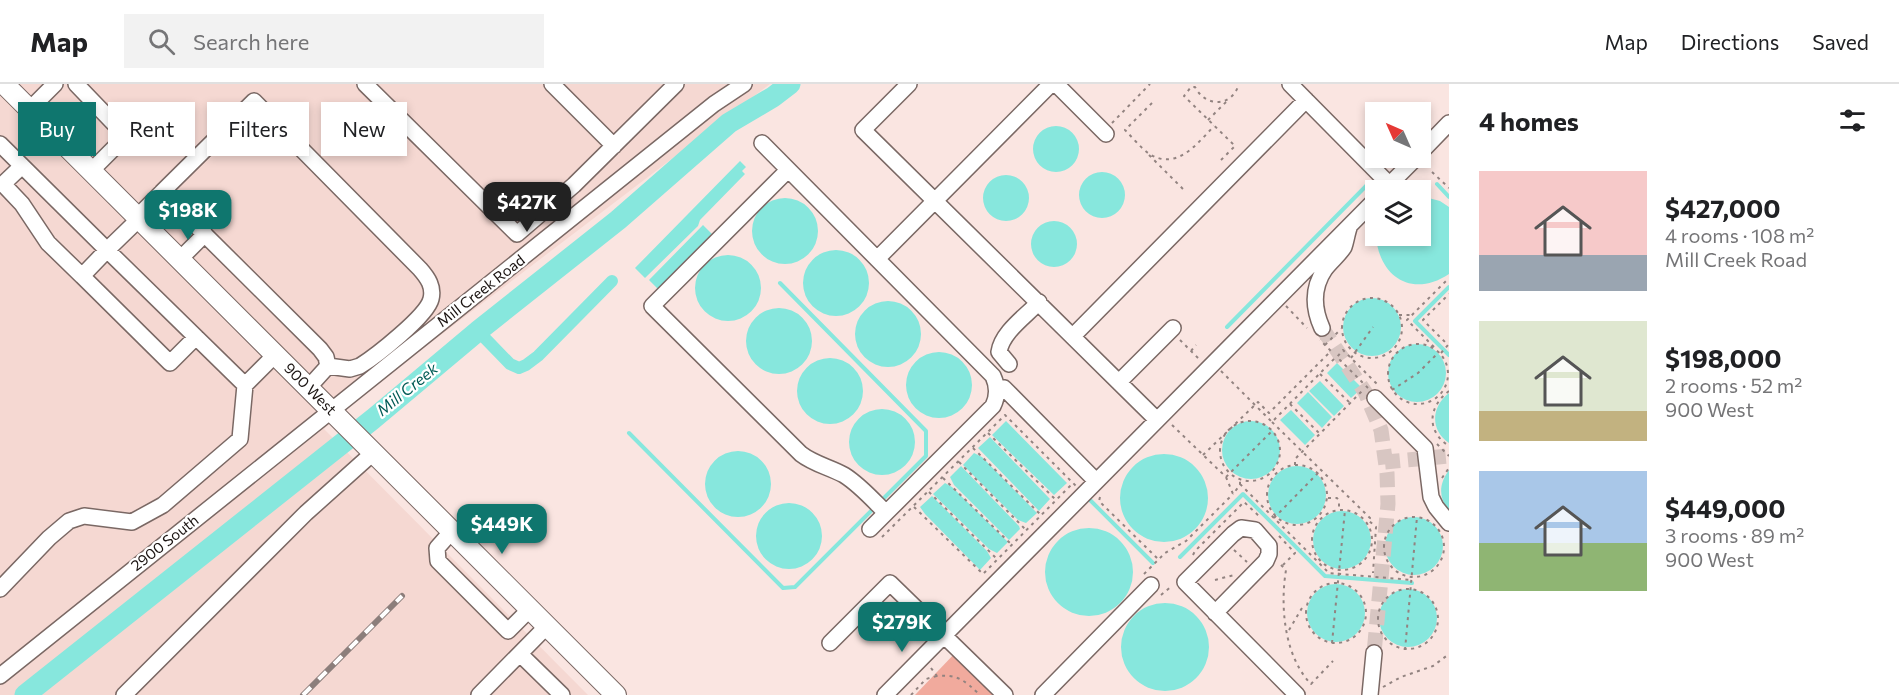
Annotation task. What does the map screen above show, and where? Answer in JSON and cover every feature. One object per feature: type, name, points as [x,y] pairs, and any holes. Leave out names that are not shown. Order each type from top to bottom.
[{"type":"main road","name":"900 West","points":[[4,84],[23,102]]},
{"type":"main road","name":"900 West","points":[[76,156],[616,695]]},
{"type":"street","points":[[37,102],[55,84]]},
{"type":"street","points":[[76,84],[93,102]]},
{"type":"street","points":[[365,84],[518,234],[574,185],[676,84]]},
{"type":"street","points":[[552,84],[614,146]]},
{"type":"street","name":"Mill Creek Road","points":[[331,409],[714,104],[744,84]]},
{"type":"street","points":[[909,84],[863,130],[1119,382],[1159,417]]},
{"type":"street","points":[[1056,84],[1105,133]]},
{"type":"street","points":[[1290,84],[1380,180]]},
{"type":"street","points":[[877,259],[936,201],[1042,87]]},
{"type":"street","points":[[1073,336],[1306,100]]},
{"type":"street","points":[[82,276],[162,192],[254,101],[420,269],[430,283],[432,297],[427,309],[407,328],[360,366],[350,369],[328,366]]},
{"type":"street","points":[[91,171],[126,136],[96,105]]},
{"type":"street","points":[[1431,142],[1449,123]]},
{"type":"street","points":[[762,143],[993,376],[997,387],[997,396],[993,406],[881,508],[870,530]]},
{"type":"street","points":[[0,144],[245,385]]},
{"type":"street","points":[[22,166],[3,184],[22,204],[48,243],[170,363],[196,337]]},
{"type":"street","points":[[1395,180],[1406,168]]},
{"type":"street","points":[[788,170],[652,306],[801,454],[843,474],[858,485],[881,508]]},
{"type":"street","points":[[162,192],[324,353],[328,366]]},
{"type":"street","points":[[885,695],[1078,488],[1096,481],[1365,210]]},
{"type":"street","points":[[1316,332],[1314,298],[1318,283],[1324,270],[1344,246],[1350,225]]},
{"type":"street","points":[[180,259],[205,234]]},
{"type":"street","points":[[1009,364],[999,352],[1000,345],[1004,337],[1039,302]]},
{"type":"street","points":[[1119,382],[1172,330]]},
{"type":"street","points":[[1,587],[69,521],[84,516],[132,522],[172,498],[240,439],[245,385],[276,354]]},
{"type":"street","points":[[309,387],[328,366]]},
{"type":"street","points":[[997,387],[1004,388],[1096,481]]},
{"type":"street","points":[[1368,394],[1425,448],[1431,497],[1449,524]]},
{"type":"street","name":"2900 South","points":[[0,675],[331,409]]},
{"type":"street","points":[[124,695],[306,513],[368,447]]},
{"type":"street","points":[[1215,613],[1257,571],[1269,554],[1269,546],[1265,539],[1255,530],[1241,528],[1185,582],[1215,613],[1298,695]]},
{"type":"street","points":[[452,531],[437,548],[438,561],[508,631],[530,609]]},
{"type":"street","points":[[830,643],[890,583],[1005,695]]},
{"type":"street","points":[[1043,695],[1151,585]]},
{"type":"street","points":[[479,695],[547,626]]},
{"type":"street","points":[[520,654],[562,695]]},
{"type":"street","points":[[1370,694],[1374,654]]},
{"type":"path","points":[[1105,133],[1150,84]]},
{"type":"path","points":[[1208,120],[1231,97],[1239,84]]},
{"type":"path","points":[[1221,160],[1235,146],[1184,96],[1191,87],[1195,87],[1203,98],[1214,103],[1231,97]]},
{"type":"path","points":[[1152,103],[1125,130],[1183,189]]},
{"type":"path","points":[[1147,153],[1163,159],[1178,158],[1189,151],[1214,126]]},
{"type":"path","points":[[1432,171],[1449,188]]},
{"type":"path","points":[[1449,278],[1407,320],[1449,361]]},
{"type":"path","points":[[1392,390],[1418,373],[1448,345],[1423,320],[1449,294]]},
{"type":"path","points":[[1203,455],[1258,402],[1269,413],[1331,351],[1316,332],[1277,298]]},
{"type":"path","points":[[1449,391],[1441,396],[1424,404],[1405,401],[1392,390],[1387,370],[1390,361],[1395,351],[1400,340],[1402,329],[1399,315],[1388,302],[1378,298],[1358,301],[1349,307],[1344,315],[1341,328],[1345,343],[1356,354],[1368,359],[1378,358],[1395,351],[1404,346],[1414,343],[1425,344],[1440,352],[1447,364],[1448,375],[1446,385],[1441,396],[1435,406],[1432,415],[1436,434],[1449,446]]},
{"type":"path","points":[[1399,315],[1412,315]]},
{"type":"path","points":[[1351,358],[1373,327]]},
{"type":"path","points":[[1325,345],[1341,328]]},
{"type":"path","points":[[1172,330],[1191,351],[1255,405],[1370,518],[1368,520],[1376,527],[1373,573]]},
{"type":"path","points":[[1191,351],[1197,345]]},
{"type":"path","points":[[1272,422],[1337,357]]},
{"type":"path","points":[[1320,374],[1350,403]]},
{"type":"path","points":[[1295,465],[1295,459],[1302,451],[1350,403],[1368,394]]},
{"type":"path","points":[[1290,404],[1320,434]]},
{"type":"path","points":[[870,530],[878,537],[884,537],[1005,415],[1078,488],[1056,500],[983,574],[914,507]]},
{"type":"path","points":[[1159,417],[1226,477],[1233,494]]},
{"type":"path","points":[[1240,484],[1329,573],[1339,572],[1357,567],[1365,561],[1373,542],[1371,531],[1359,514],[1339,510],[1328,513],[1319,518],[1304,525],[1294,526],[1275,518],[1267,501],[1267,492],[1269,482],[1274,473],[1279,462],[1280,441],[1267,424],[1257,420],[1236,423],[1223,438],[1220,447],[1224,466],[1230,473],[1240,479],[1257,480],[1266,477],[1274,473],[1283,468],[1295,465],[1304,465],[1318,473],[1326,486],[1328,498],[1326,507],[1319,518],[1314,527],[1311,537],[1315,555],[1321,563],[1339,572],[1412,580]]},
{"type":"path","points":[[1226,477],[1273,430]]},
{"type":"path","points":[[988,433],[1056,500]]},
{"type":"path","points":[[973,448],[1041,515]]},
{"type":"path","points":[[958,462],[1026,530]]},
{"type":"path","points":[[1275,518],[1318,473]]},
{"type":"path","points":[[943,478],[1012,545]]},
{"type":"path","points":[[1151,585],[1142,575],[1165,553],[1186,542],[1233,494],[1240,484],[1240,479]]},
{"type":"path","points":[[1096,481],[1101,486],[1099,501],[1158,559]]},
{"type":"path","points":[[929,492],[997,559]]},
{"type":"path","points":[[1338,500],[1345,493]]},
{"type":"path","points":[[1328,498],[1338,500]]},
{"type":"path","points":[[1338,500],[1339,510]]},
{"type":"path","points":[[1332,643],[1345,510]]},
{"type":"path","points":[[1417,517],[1430,521],[1438,528],[1443,537],[1444,548],[1442,558],[1429,573],[1410,577],[1401,575],[1387,562],[1383,543],[1391,526],[1400,519],[1417,517]]},
{"type":"path","points":[[1405,650],[1417,517]]},
{"type":"path","points":[[1226,541],[1257,571]]},
{"type":"path","points":[[1269,554],[1286,570],[1284,589],[1287,633],[1293,655],[1311,684],[1333,661]]},
{"type":"path","points":[[1338,583],[1353,587],[1360,594],[1367,614],[1359,633],[1351,640],[1332,643],[1323,641],[1309,628],[1305,609],[1314,592],[1322,586],[1338,583]]},
{"type":"path","points":[[1415,589],[1425,593],[1432,600],[1439,620],[1431,640],[1423,646],[1405,650],[1387,642],[1381,634],[1377,616],[1386,598],[1394,592],[1415,589]]},
{"type":"path","points":[[1287,633],[1302,608]]},
{"type":"path","points":[[1370,694],[1377,695],[1378,690],[1401,677],[1434,666],[1449,654]]},
{"type":"path","points":[[929,665],[937,676]]},
{"type":"path","points":[[911,695],[926,679],[947,675],[962,679],[980,695]]},
{"type":"shaded area","points":[[0,84],[770,84],[358,398],[324,429],[588,695],[0,695]]},
{"type":"shaded area","points":[[958,650],[1002,695],[915,695]]},
{"type":"water","points":[[1056,126],[1072,133],[1079,149],[1072,165],[1056,172],[1040,165],[1033,149],[1040,133]]},
{"type":"water","points":[[740,161],[746,167],[742,171],[745,174],[700,220],[698,226],[645,278],[635,268]]},
{"type":"water","points":[[1102,172],[1118,179],[1125,195],[1118,211],[1102,218],[1086,211],[1079,195],[1086,179]]},
{"type":"water","points":[[1006,175],[1022,182],[1029,198],[1022,214],[1006,221],[990,214],[983,198],[990,182]]},
{"type":"water","points":[[785,198],[798,201],[808,208],[815,218],[818,231],[815,244],[808,254],[798,261],[785,264],[772,261],[762,254],[755,244],[752,231],[755,218],[762,208],[772,201]]},
{"type":"water","points":[[1431,199],[1449,207],[1449,274],[1436,281],[1411,284],[1391,273],[1378,246],[1431,246]]},
{"type":"water","points":[[1054,221],[1070,228],[1077,244],[1070,260],[1054,267],[1038,260],[1031,244],[1038,228]]},
{"type":"water","points":[[703,225],[714,236],[660,291],[649,280]]},
{"type":"water","points":[[836,250],[849,253],[859,260],[866,270],[869,283],[866,296],[859,306],[849,313],[836,316],[823,313],[813,306],[806,296],[803,283],[806,270],[813,260],[823,253]]},
{"type":"water","points":[[728,255],[741,258],[751,265],[758,275],[761,288],[758,301],[751,311],[741,318],[728,321],[715,318],[705,311],[698,301],[695,288],[698,275],[705,265],[715,258]]},
{"type":"water","points":[[1372,298],[1383,300],[1396,311],[1401,327],[1399,338],[1388,351],[1372,356],[1361,354],[1348,343],[1343,327],[1345,316],[1356,303]]},
{"type":"water","points":[[888,301],[901,304],[911,311],[918,321],[921,334],[918,347],[911,357],[901,364],[888,367],[875,364],[865,357],[858,347],[855,334],[858,321],[865,311],[875,304]]},
{"type":"water","points":[[779,308],[792,311],[802,318],[809,328],[812,341],[809,354],[802,364],[792,371],[779,374],[766,371],[756,364],[749,354],[746,341],[749,328],[756,318],[766,311]]},
{"type":"water","points":[[1417,344],[1428,346],[1441,357],[1446,373],[1444,384],[1433,397],[1417,402],[1406,400],[1393,389],[1388,373],[1390,362],[1401,349]]},
{"type":"water","points":[[939,352],[951,355],[962,362],[969,373],[972,385],[969,397],[962,408],[951,415],[939,418],[927,415],[916,408],[909,397],[906,385],[909,373],[916,362],[927,355]]},
{"type":"water","points":[[830,358],[843,361],[853,368],[860,378],[863,391],[860,404],[853,414],[843,421],[830,424],[817,421],[807,414],[800,404],[797,391],[800,378],[807,368],[817,361]]},
{"type":"water","points":[[1337,363],[1362,388],[1351,398],[1327,373]]},
{"type":"water","points":[[1320,381],[1344,406],[1334,416],[1309,391]]},
{"type":"water","points":[[1308,392],[1332,417],[1322,428],[1297,403]]},
{"type":"water","points":[[1449,393],[1449,443],[1438,432],[1435,418],[1439,405]]},
{"type":"water","points":[[882,409],[895,412],[905,419],[912,429],[915,442],[912,455],[905,465],[895,472],[882,475],[869,472],[859,465],[852,455],[849,442],[852,429],[859,419],[869,412]]},
{"type":"water","points":[[1291,410],[1315,435],[1305,445],[1280,420]]},
{"type":"water","points":[[1006,421],[1067,483],[1054,495],[992,435]]},
{"type":"water","points":[[1251,421],[1262,423],[1275,434],[1280,450],[1278,461],[1267,474],[1251,479],[1240,477],[1227,466],[1222,450],[1224,439],[1235,426]]},
{"type":"water","points":[[990,437],[1050,499],[1039,511],[978,448]]},
{"type":"water","points":[[738,451],[751,454],[761,461],[768,471],[771,484],[768,497],[761,507],[751,514],[738,517],[725,514],[715,507],[708,497],[705,484],[708,471],[715,461],[725,454]]},
{"type":"water","points":[[974,453],[982,457],[1037,513],[1026,523],[1018,520],[963,465]]},
{"type":"water","points":[[1164,454],[1189,461],[1201,473],[1208,498],[1201,523],[1189,535],[1164,542],[1139,535],[1127,523],[1120,498],[1127,473],[1139,461]]},
{"type":"water","points":[[961,466],[1019,526],[1020,529],[1009,540],[954,485],[950,477]]},
{"type":"water","points":[[1297,466],[1308,468],[1321,479],[1326,495],[1324,506],[1313,519],[1297,524],[1286,522],[1273,511],[1268,495],[1270,484],[1281,471]]},
{"type":"water","points":[[1449,470],[1449,511],[1443,501],[1441,490],[1443,480]]},
{"type":"water","points":[[945,483],[952,487],[1008,542],[997,553],[989,549],[933,494]]},
{"type":"water","points":[[932,496],[987,551],[991,558],[980,570],[920,507]]},
{"type":"water","points":[[789,503],[802,506],[812,513],[819,523],[822,536],[819,549],[812,559],[802,566],[789,569],[776,566],[766,559],[759,549],[756,536],[759,523],[766,513],[776,506]]},
{"type":"water","points":[[1342,511],[1353,513],[1366,524],[1371,540],[1369,551],[1358,564],[1342,569],[1331,567],[1318,556],[1313,540],[1315,529],[1326,516]]},
{"type":"water","points":[[1414,517],[1425,519],[1438,530],[1443,546],[1441,557],[1430,570],[1414,575],[1403,573],[1390,562],[1385,546],[1387,535],[1398,522]]},
{"type":"water","points":[[1089,528],[1114,535],[1126,547],[1133,572],[1126,597],[1114,609],[1089,616],[1064,609],[1052,597],[1045,572],[1052,547],[1064,535]]},
{"type":"water","points":[[1336,584],[1347,586],[1360,597],[1365,613],[1363,624],[1352,637],[1336,642],[1325,640],[1312,629],[1307,613],[1309,602],[1320,589]]},
{"type":"water","points":[[1408,589],[1419,591],[1432,602],[1437,618],[1435,629],[1424,642],[1408,647],[1397,645],[1384,634],[1379,618],[1381,607],[1392,594]]},
{"type":"water","points":[[1165,603],[1190,610],[1202,622],[1209,647],[1202,672],[1190,684],[1165,691],[1140,684],[1128,672],[1121,647],[1128,622],[1140,610]]},
{"type":"waterway","name":"Mill Creek","points":[[25,695],[373,419],[478,331],[618,220],[729,123],[790,84]]},
{"type":"waterway","points":[[1437,184],[1449,197]]},
{"type":"waterway","points":[[1227,327],[1365,187]]},
{"type":"waterway","points":[[478,331],[510,364],[519,368],[538,356],[612,281]]},
{"type":"waterway","points":[[780,283],[926,431],[926,456],[881,501]]},
{"type":"waterway","points":[[1449,287],[1415,321],[1449,355]]},
{"type":"waterway","points":[[629,433],[783,588],[795,587],[876,506]]},
{"type":"waterway","points":[[1180,557],[1243,494],[1325,576],[1412,583]]},
{"type":"waterway","points":[[1090,500],[1153,563]]},
{"type":"tunnel","points":[[1322,328],[1365,392],[1381,430],[1387,473],[1388,504],[1374,653]]},
{"type":"tunnel","points":[[1385,462],[1449,456]]},
{"type":"railway","points":[[303,695],[402,596]]}]
